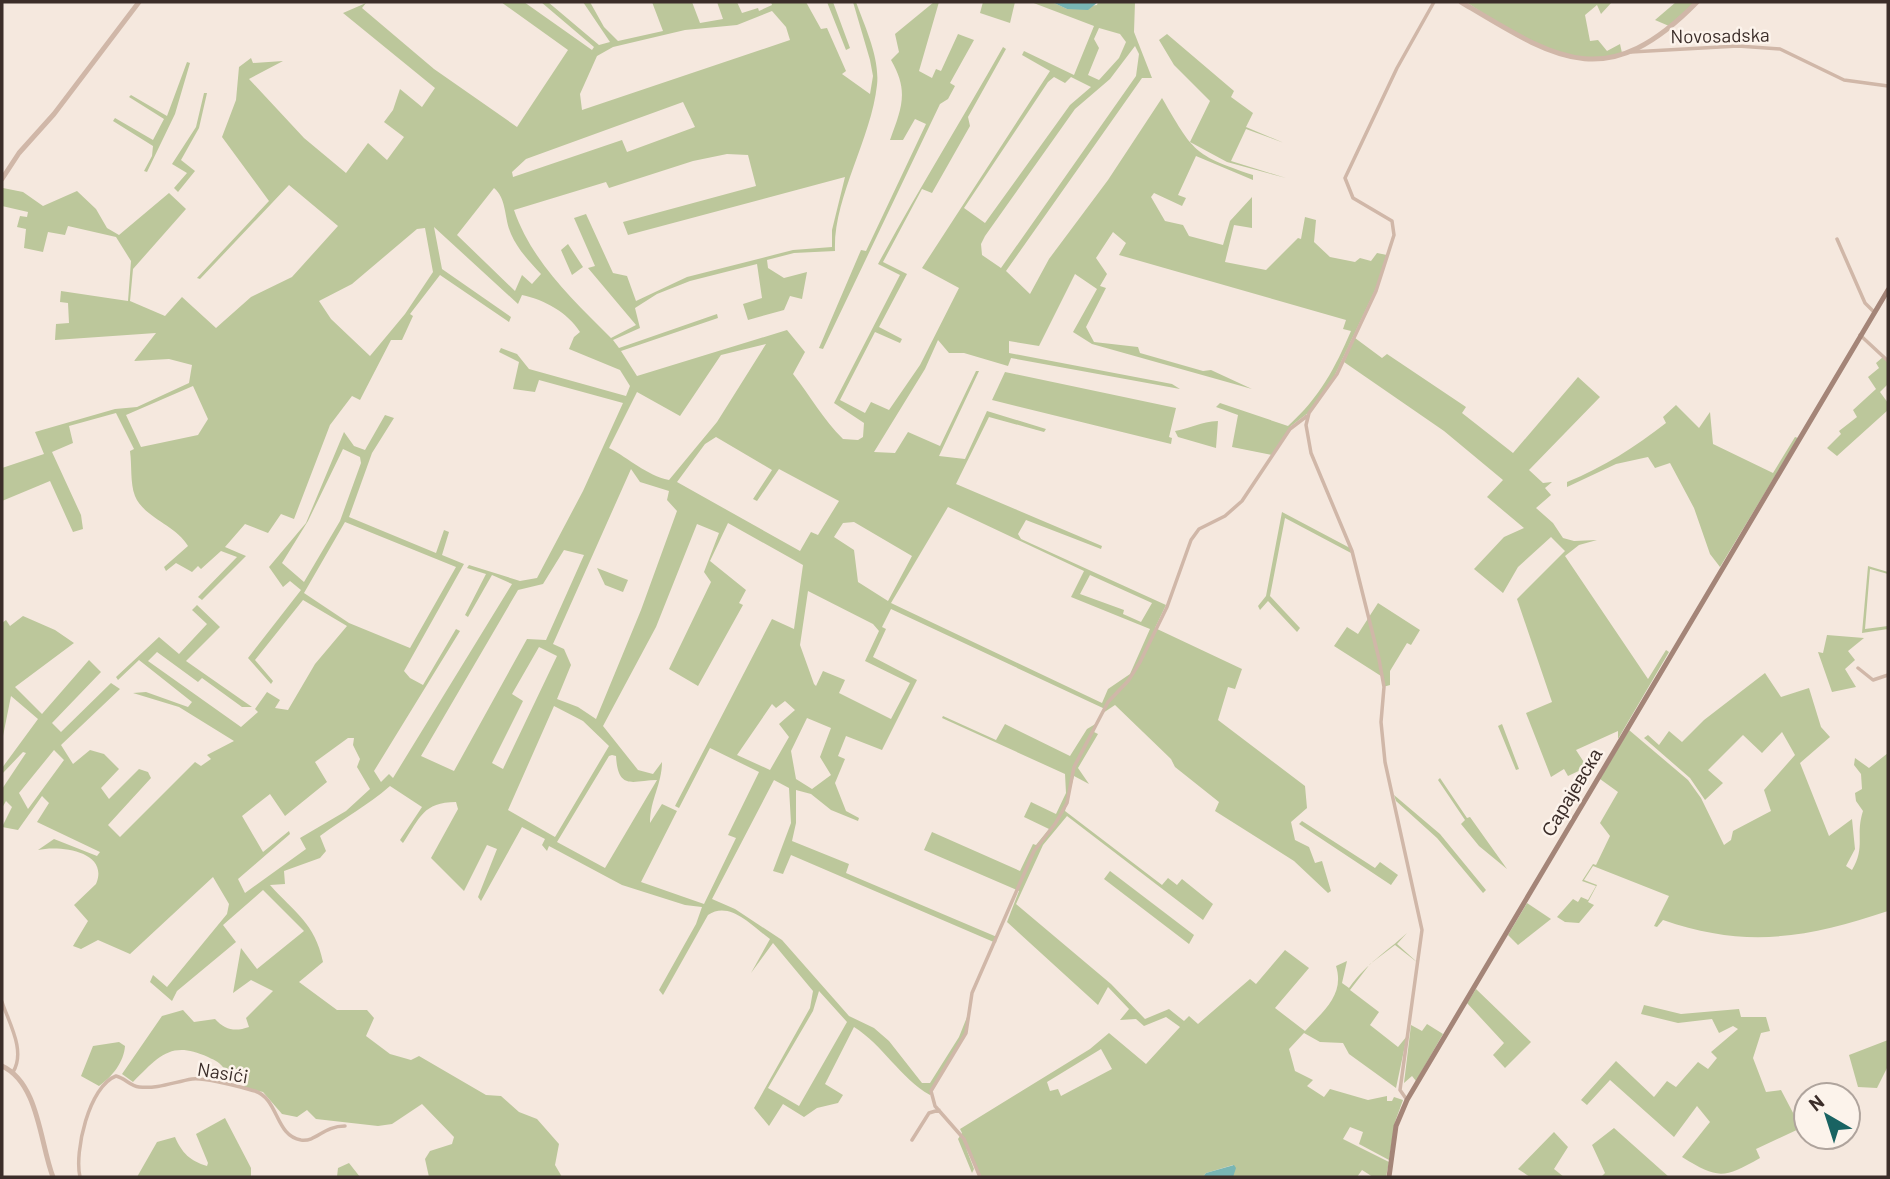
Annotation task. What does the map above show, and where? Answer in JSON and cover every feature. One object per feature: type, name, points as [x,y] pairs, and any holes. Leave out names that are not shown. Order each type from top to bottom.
[{"type":"main road","name":"Сарајевска","points":[[1389,1177],[1396,1126],[1407,1100],[1888,290]]},
{"type":"street","points":[[2,179],[19,153],[54,114],[139,2]]},
{"type":"street","points":[[979,1177],[960,1132],[933,1102],[932,1087],[966,1033],[972,993],[1034,851],[1067,803],[1071,772],[1103,710],[1140,662],[1167,607],[1191,540],[1199,529],[1225,516],[1242,501],[1290,429],[1307,416],[1337,374],[1376,291],[1394,235],[1394,226],[1389,218],[1356,201],[1345,182],[1371,123],[1434,2]]},
{"type":"street","points":[[1461,2],[1516,36],[1554,54],[1600,60],[1629,51],[1672,25],[1697,2]]},
{"type":"street","name":"Novosadska","points":[[1629,51],[1738,46],[1780,49],[1844,80],[1888,86]]},
{"type":"street","points":[[1837,239],[1865,303],[1874,312]]},
{"type":"street","points":[[1860,335],[1888,361]]},
{"type":"street","points":[[1307,416],[1311,453],[1349,542],[1379,659],[1384,687],[1381,722],[1385,762],[1422,942],[1400,1087],[1407,1100]]},
{"type":"street","points":[[1858,668],[1873,680],[1888,675]]},
{"type":"street","points":[[2,1002],[17,1047],[18,1062],[13,1072]]},
{"type":"street","points":[[2,1066],[13,1072],[30,1101],[53,1177]]},
{"type":"street","name":"Nasići","points":[[80,1177],[77,1159],[85,1124],[102,1086],[116,1076],[137,1087],[165,1086],[198,1079],[254,1091],[270,1102],[287,1132],[301,1140],[311,1139],[327,1127],[345,1126]]},
{"type":"street","points":[[912,1140],[929,1113],[940,1110]]},
{"type":"green space","points":[[501,2],[524,2],[592,50],[594,47],[541,2],[548,2],[599,45],[610,42],[583,2],[590,2],[604,27],[618,41],[663,31],[652,2],[692,2],[700,23],[723,19],[717,2],[737,2],[742,13],[758,8],[759,11],[772,5],[771,2],[806,2],[821,29],[827,28],[846,71],[842,74],[870,94],[873,76],[853,2],[856,2],[874,53],[877,85],[868,127],[840,210],[835,251],[794,253],[767,260],[768,268],[784,278],[807,272],[802,299],[790,296],[784,310],[748,320],[743,304],[762,298],[757,264],[690,281],[657,294],[635,308],[640,328],[613,340],[619,348],[717,314],[718,318],[621,351],[637,376],[787,330],[805,352],[793,374],[843,439],[858,440],[863,437],[864,423],[834,403],[900,275],[878,264],[1003,47],[1006,49],[968,117],[970,126],[932,193],[922,189],[883,262],[907,274],[879,327],[902,339],[900,343],[875,332],[840,400],[865,413],[871,402],[889,410],[920,365],[959,288],[922,268],[1050,71],[1022,55],[1024,51],[1074,75],[1094,26],[1031,2],[1052,2],[1067,9],[1097,5],[1098,2],[1135,2],[1134,32],[1152,78],[1142,78],[1006,271],[1030,294],[1049,259],[1108,180],[1162,98],[1181,130],[1197,149],[1218,162],[1253,175],[1253,180],[1196,156],[1178,195],[1186,198],[1182,206],[1154,193],[1151,197],[1165,221],[1183,225],[1189,236],[1223,245],[1230,221],[1252,197],[1252,228],[1234,225],[1225,262],[1266,270],[1298,238],[1301,239],[1305,217],[1316,220],[1314,242],[1330,257],[1355,262],[1360,258],[1371,261],[1377,253],[1387,255],[1377,286],[1333,379],[1308,413],[1291,426],[1272,455],[1232,447],[1238,415],[1216,407],[1220,403],[1288,426],[1318,393],[1332,370],[1351,331],[1343,329],[1346,320],[1119,255],[1126,243],[1113,232],[1096,258],[1107,274],[1100,286],[1106,288],[1086,327],[1094,342],[1138,347],[1140,353],[1203,371],[1211,370],[1252,389],[1092,344],[1073,332],[1097,289],[1075,274],[1039,346],[1009,341],[1009,353],[1172,384],[1180,389],[1011,358],[1008,366],[964,353],[949,353],[938,340],[925,369],[874,452],[895,453],[908,432],[940,446],[976,371],[979,371],[939,456],[965,459],[987,411],[1046,429],[1044,432],[989,417],[956,484],[1102,546],[1101,549],[1026,520],[1018,534],[1021,539],[1166,605],[1155,628],[1242,669],[1235,689],[1228,687],[1218,720],[1305,786],[1307,808],[1291,822],[1295,840],[1309,847],[1315,863],[1322,861],[1331,891],[1328,893],[1294,861],[1215,811],[1219,802],[1175,767],[1171,759],[1115,705],[1103,713],[1105,709],[891,609],[882,627],[886,629],[873,657],[917,680],[882,750],[846,736],[838,756],[845,759],[835,783],[846,811],[859,818],[858,821],[831,810],[811,794],[796,790],[796,823],[792,841],[849,864],[846,873],[997,937],[996,943],[791,855],[783,874],[773,871],[791,823],[789,788],[774,780],[712,899],[735,909],[782,940],[849,1016],[874,1028],[889,1041],[922,1083],[930,1083],[959,1037],[969,1012],[965,1035],[930,1095],[910,1080],[874,1043],[854,1027],[825,1084],[843,1095],[838,1103],[817,1108],[804,1117],[783,1104],[769,1126],[754,1108],[810,1008],[813,991],[773,943],[751,973],[770,939],[733,913],[716,911],[708,915],[663,995],[659,990],[696,924],[702,907],[685,905],[622,885],[549,846],[547,851],[542,845],[545,839],[522,827],[481,901],[478,897],[497,849],[487,845],[464,891],[431,858],[458,809],[456,802],[429,808],[403,843],[400,840],[422,807],[390,786],[320,836],[326,851],[320,858],[284,871],[285,884],[270,885],[309,928],[315,937],[323,962],[299,982],[337,1010],[367,1010],[374,1018],[366,1036],[390,1054],[411,1060],[419,1056],[486,1095],[501,1096],[519,1112],[537,1119],[559,1144],[555,1165],[562,1177],[429,1177],[425,1159],[430,1151],[452,1144],[454,1137],[422,1104],[392,1124],[378,1126],[316,1119],[307,1110],[297,1117],[282,1114],[263,1092],[244,1088],[247,1076],[237,1069],[225,1070],[220,1063],[184,1050],[166,1053],[158,1058],[133,1082],[122,1074],[162,1016],[183,1010],[194,1022],[215,1019],[230,1029],[249,1027],[246,1018],[273,991],[251,980],[233,993],[241,948],[257,969],[304,931],[263,890],[223,925],[236,942],[177,991],[172,1001],[150,982],[153,975],[167,987],[227,914],[229,904],[213,877],[130,954],[98,940],[81,949],[73,946],[88,921],[74,905],[96,884],[96,864],[89,857],[69,850],[38,850],[54,839],[97,856],[100,852],[37,822],[49,803],[42,796],[18,830],[2,827],[12,807],[6,801],[2,808],[2,789],[26,753],[23,752],[2,774],[2,768],[38,719],[11,696],[2,741],[2,623],[6,620],[10,626],[23,616],[55,630],[74,643],[15,687],[42,714],[89,660],[101,672],[52,723],[61,732],[111,683],[120,689],[61,745],[73,764],[90,750],[104,754],[119,769],[101,788],[109,799],[139,769],[148,772],[151,778],[108,825],[120,837],[195,762],[201,766],[211,759],[207,755],[234,741],[179,707],[133,693],[146,692],[188,707],[192,702],[139,660],[118,680],[116,677],[159,637],[179,654],[207,624],[192,610],[197,605],[220,627],[186,661],[252,707],[242,707],[202,678],[198,682],[157,652],[148,661],[241,727],[258,712],[255,709],[267,692],[280,700],[275,708],[288,710],[315,664],[347,626],[303,600],[255,660],[273,681],[271,684],[248,658],[301,590],[290,581],[283,587],[269,567],[306,523],[344,432],[354,446],[365,450],[385,415],[394,418],[372,453],[349,517],[436,553],[444,530],[449,532],[442,555],[464,564],[404,671],[423,685],[456,629],[460,631],[374,771],[381,782],[389,774],[393,778],[512,584],[492,575],[468,617],[465,615],[486,574],[467,568],[469,565],[520,581],[537,578],[583,491],[623,403],[539,380],[535,392],[513,389],[519,362],[499,352],[501,348],[517,354],[529,369],[626,396],[630,386],[620,370],[569,349],[574,337],[580,332],[562,313],[539,300],[522,295],[518,304],[434,227],[442,269],[511,317],[509,322],[440,275],[410,314],[413,316],[402,340],[391,340],[360,400],[352,396],[330,425],[294,519],[281,514],[268,533],[245,524],[225,547],[246,556],[202,600],[198,597],[237,557],[221,551],[201,569],[198,566],[192,572],[176,563],[166,571],[164,567],[188,546],[176,532],[139,504],[133,491],[132,480],[130,451],[134,449],[116,413],[69,426],[73,443],[52,452],[81,515],[83,529],[73,532],[50,481],[2,501],[2,468],[44,454],[35,432],[115,409],[137,407],[189,383],[192,365],[169,359],[134,361],[156,333],[55,340],[56,324],[69,323],[68,303],[60,302],[61,291],[128,301],[131,261],[116,237],[68,226],[65,235],[48,232],[43,252],[24,248],[26,229],[17,227],[20,216],[27,217],[28,212],[2,206],[3,188],[23,192],[43,206],[77,191],[96,209],[107,228],[119,235],[169,193],[186,209],[133,269],[130,301],[165,316],[182,297],[216,328],[251,297],[292,277],[338,226],[289,185],[200,279],[197,278],[269,201],[222,137],[236,100],[239,67],[251,58],[253,63],[283,61],[249,79],[304,138],[346,173],[368,143],[387,160],[404,137],[384,122],[393,110],[400,89],[422,107],[435,88],[343,13],[366,3],[362,8],[434,69],[517,127],[568,50]],"holes":[[[772,11],[786,27],[790,40],[582,110],[580,94],[597,56],[613,47],[685,30],[737,25]],[[1099,28],[1120,34],[1126,42],[1119,58],[1099,80],[1088,75],[1099,48],[1094,39]],[[1135,46],[1139,54],[1136,76],[1001,268],[982,255],[981,244],[1075,109],[1110,79]],[[1054,77],[1065,83],[1071,77],[1091,87],[1070,105],[985,223],[964,208],[1048,82]],[[683,102],[695,127],[627,152],[622,140],[513,177],[512,172],[526,159]],[[727,154],[748,155],[756,186],[623,222],[628,235],[845,177],[832,230],[832,247],[793,250],[687,277],[636,301],[627,276],[613,273],[586,214],[574,218],[595,266],[588,268],[636,325],[611,338],[555,279],[531,247],[514,210],[606,182],[609,188],[693,161]],[[494,188],[501,198],[514,240],[524,256],[541,274],[532,284],[522,275],[515,291],[457,235]],[[425,228],[433,272],[405,314],[370,356],[331,319],[319,301],[352,284],[417,229]],[[766,344],[717,422],[669,480],[645,471],[609,448],[637,392],[680,416],[721,355]],[[193,386],[208,419],[198,435],[141,447],[126,415]],[[716,437],[772,470],[753,499],[757,501],[779,469],[839,501],[818,535],[811,532],[800,551],[677,482],[705,444]],[[343,449],[360,457],[361,463],[340,521],[304,582],[282,563],[308,521]],[[631,469],[640,482],[669,491],[667,500],[677,511],[641,610],[596,719],[578,707],[557,699],[571,665],[564,649],[553,644]],[[948,507],[1084,571],[1071,597],[1150,629],[1130,674],[1108,689],[1102,703],[891,603]],[[345,522],[456,567],[410,648],[349,623],[304,593]],[[854,522],[912,556],[888,601],[858,582],[854,550],[834,537],[843,523]],[[728,523],[803,565],[794,629],[772,619],[675,806],[679,808],[710,748],[759,772],[728,835],[736,838],[704,904],[641,882],[677,811],[662,804],[650,823],[662,762],[653,774],[638,770],[603,726],[656,627],[697,524],[719,533],[704,572],[711,582],[669,669],[698,686],[743,605],[739,603],[746,590],[710,561]],[[564,550],[584,555],[546,640],[527,639],[454,771],[421,756],[518,590],[543,584]],[[1090,575],[1152,603],[1141,622],[1123,614],[1124,610],[1080,594]],[[808,591],[873,624],[879,631],[865,661],[910,683],[891,719],[839,693],[845,680],[823,671],[816,686],[800,645]],[[539,647],[557,656],[503,769],[492,763],[523,701],[512,694]],[[785,701],[795,710],[779,724],[789,737],[770,770],[737,755],[772,704],[776,708]],[[554,706],[583,721],[609,746],[555,837],[508,810]],[[807,718],[831,728],[820,757],[831,775],[812,789],[796,779],[791,751]],[[348,738],[354,738],[353,745],[360,759],[357,767],[370,789],[346,811],[300,838],[306,849],[245,893],[238,879],[290,834],[289,831],[263,852],[242,816],[270,794],[285,816],[327,782],[315,762]],[[54,750],[64,760],[28,809],[19,793]],[[609,756],[616,756],[620,775],[629,782],[657,780],[605,868],[557,842]],[[819,991],[847,1022],[799,1106],[768,1088],[813,1011]]]},
{"type":"green space","points":[[827,2],[833,2],[850,48],[846,50]]},
{"type":"green space","points":[[934,2],[939,2],[919,71],[932,78],[936,69],[941,71],[958,34],[974,40],[950,83],[955,86],[948,99],[940,104],[823,349],[819,348],[861,250],[866,251],[926,124],[915,119],[903,140],[890,140],[902,99],[900,81],[891,60],[899,52],[895,34]]},
{"type":"green space","points":[[983,2],[1015,2],[1010,23],[980,13]]},
{"type":"green space","points":[[1466,2],[1612,2],[1601,14],[1597,5],[1585,15],[1590,41],[1598,40],[1607,51],[1620,44],[1622,53],[1603,58],[1561,54],[1520,36]]},
{"type":"green space","points":[[1676,2],[1696,2],[1669,26],[1655,20]]},
{"type":"green space","points":[[1167,34],[1234,91],[1231,97],[1253,113],[1246,127],[1284,143],[1246,129],[1231,161],[1286,178],[1227,162],[1190,142],[1210,101],[1174,65],[1159,40]]},
{"type":"green space","points":[[187,62],[190,63],[175,114],[147,172],[144,171],[152,156],[153,146],[113,121],[115,118],[153,140],[164,119],[129,97],[131,95],[167,116]]},
{"type":"green space","points":[[204,93],[207,93],[199,128],[181,160],[195,171],[178,192],[174,188],[187,173],[172,164],[196,127]]},
{"type":"green space","points":[[568,244],[583,267],[572,275],[561,250]]},
{"type":"green space","points":[[1355,338],[1382,358],[1387,354],[1466,407],[1462,413],[1513,453],[1578,377],[1600,397],[1529,470],[1543,483],[1552,482],[1545,488],[1551,495],[1536,508],[1553,523],[1563,538],[1574,541],[1597,540],[1579,545],[1565,556],[1648,679],[1666,650],[1669,652],[1618,739],[1618,731],[1576,750],[1587,767],[1568,776],[1564,769],[1551,777],[1526,713],[1552,702],[1517,599],[1565,551],[1551,537],[1518,567],[1503,593],[1474,569],[1504,537],[1524,528],[1487,497],[1503,480],[1444,431],[1344,362]]},
{"type":"green space","points":[[1883,357],[1888,363],[1888,384],[1880,392],[1888,403],[1888,410],[1837,456],[1827,448],[1841,434],[1839,431],[1857,417],[1853,410],[1876,389],[1868,377],[1879,368],[1876,363]]},
{"type":"green space","points":[[1005,372],[1176,408],[1169,437],[1172,438],[1171,444],[992,400]]},
{"type":"green space","points":[[1676,405],[1699,428],[1710,412],[1713,444],[1773,473],[1795,437],[1798,438],[1720,567],[1710,554],[1694,508],[1670,463],[1655,468],[1648,457],[1616,464],[1567,487],[1567,482],[1606,463],[1666,423],[1663,417]]},
{"type":"green space","points":[[1218,421],[1216,448],[1178,437],[1175,431],[1206,423]]},
{"type":"green space","points":[[1282,512],[1350,548],[1351,553],[1285,518],[1270,596],[1300,628],[1297,632],[1268,601],[1260,610],[1258,606],[1266,596]]},
{"type":"green space","points":[[1868,566],[1888,574],[1870,569],[1865,629],[1888,626],[1888,629],[1862,633]]},
{"type":"green space","points":[[597,568],[628,580],[623,592],[605,585]]},
{"type":"green space","points":[[1378,603],[1420,630],[1411,645],[1407,643],[1390,671],[1390,685],[1383,687],[1381,676],[1334,646],[1347,627],[1358,634]]},
{"type":"green space","points":[[1827,635],[1864,638],[1848,651],[1855,660],[1845,669],[1856,687],[1832,692],[1818,652],[1823,653]]},
{"type":"green space","points":[[1765,673],[1781,697],[1809,688],[1821,727],[1830,737],[1800,763],[1829,836],[1852,819],[1855,849],[1846,866],[1852,870],[1860,847],[1863,811],[1856,801],[1855,793],[1862,789],[1861,774],[1854,765],[1855,758],[1869,768],[1888,753],[1888,911],[1830,928],[1776,936],[1722,935],[1663,920],[1657,927],[1654,926],[1669,896],[1593,866],[1584,880],[1597,885],[1588,902],[1594,905],[1579,923],[1565,922],[1557,917],[1573,899],[1578,902],[1581,897],[1588,900],[1596,886],[1582,881],[1593,864],[1596,865],[1610,836],[1600,823],[1618,792],[1600,779],[1629,730],[1688,780],[1701,798],[1724,845],[1731,840],[1733,831],[1771,811],[1764,790],[1795,755],[1782,732],[1762,753],[1743,735],[1708,770],[1723,783],[1705,800],[1690,778],[1644,738],[1648,735],[1659,745],[1669,731],[1682,742],[1704,720]]},
{"type":"green space","points":[[943,716],[996,740],[1005,724],[1070,756],[1087,729],[1097,723],[1094,732],[1098,734],[1078,768],[1089,784],[1074,776],[1065,811],[1162,885],[1168,878],[1177,885],[1182,879],[1213,904],[1203,920],[1067,816],[1043,845],[1016,904],[1111,984],[1145,1019],[1169,1009],[1184,1021],[1189,1016],[1198,1024],[1250,979],[1256,984],[1285,950],[1309,968],[1275,1008],[1305,1031],[1335,994],[1338,976],[1336,966],[1347,961],[1342,983],[1349,988],[1369,965],[1350,990],[1379,1012],[1370,1025],[1398,1047],[1407,1036],[1396,1088],[1349,1054],[1343,1043],[1320,1042],[1304,1033],[1289,1049],[1295,1071],[1313,1080],[1307,1086],[1324,1097],[1330,1089],[1368,1100],[1387,1096],[1387,1101],[1392,1101],[1394,1097],[1403,1100],[1395,1122],[1389,1160],[1359,1144],[1363,1132],[1350,1127],[1343,1139],[1389,1162],[1386,1177],[1373,1177],[1362,1170],[1357,1177],[1233,1177],[1233,1165],[1206,1173],[1203,1177],[981,1177],[966,1148],[974,1169],[972,1173],[958,1139],[962,1133],[960,1129],[1090,1049],[1109,1033],[1146,1064],[1180,1027],[1166,1017],[1144,1026],[1136,1019],[1120,1020],[1129,1009],[1108,987],[1098,1005],[1007,922],[1019,891],[924,850],[932,832],[1020,871],[1033,844],[1036,845],[1049,829],[1024,817],[1031,802],[1056,814],[1066,793],[1065,774],[942,718]],"holes":[[[1101,1049],[1112,1069],[1061,1096],[1058,1089],[1050,1091],[1047,1082]]]},
{"type":"green space","points":[[1502,724],[1519,769],[1516,770],[1498,726]]},
{"type":"green space","points":[[1440,778],[1507,869],[1479,846],[1461,824],[1465,820],[1438,780]]},
{"type":"green space","points":[[1394,795],[1440,834],[1486,890],[1483,893],[1437,838],[1396,801]]},
{"type":"green space","points":[[1302,821],[1375,868],[1380,862],[1398,875],[1391,885],[1299,824]]},
{"type":"green space","points":[[1110,871],[1194,935],[1189,944],[1104,879]]},
{"type":"green space","points":[[1527,903],[1551,919],[1518,945],[1508,935]]},
{"type":"green space","points":[[1407,933],[1397,944],[1418,963],[1395,945],[1373,962]]},
{"type":"green space","points":[[1476,989],[1531,1042],[1505,1068],[1493,1055],[1504,1043],[1467,1003]]},
{"type":"green space","points":[[1644,1005],[1681,1014],[1739,1009],[1741,1017],[1766,1017],[1770,1031],[1761,1033],[1753,1058],[1766,1092],[1781,1090],[1792,1111],[1792,1132],[1756,1149],[1760,1158],[1737,1170],[1713,1173],[1682,1157],[1710,1122],[1697,1106],[1674,1137],[1610,1080],[1587,1105],[1581,1100],[1616,1061],[1654,1097],[1667,1081],[1676,1087],[1698,1062],[1708,1069],[1717,1058],[1711,1052],[1738,1029],[1733,1026],[1719,1033],[1712,1019],[1678,1023],[1641,1014]]},
{"type":"green space","points":[[1427,1024],[1443,1034],[1416,1081],[1412,1076],[1404,1083],[1411,1025],[1422,1031]]},
{"type":"green space","points":[[1888,1040],[1888,1066],[1877,1088],[1862,1087],[1862,1081],[1856,1081],[1849,1055]]},
{"type":"green space","points":[[119,1042],[125,1046],[113,1074],[99,1086],[81,1076],[93,1046]]},
{"type":"green space","points":[[225,1118],[251,1168],[251,1177],[137,1177],[157,1142],[175,1137],[187,1156],[207,1166],[196,1134]]},
{"type":"green space","points":[[1614,1128],[1669,1177],[1601,1177],[1605,1173],[1592,1145]]},
{"type":"green space","points":[[1554,1132],[1568,1147],[1554,1169],[1564,1177],[1530,1177],[1518,1169]]},
{"type":"green space","points":[[349,1163],[360,1177],[337,1177],[338,1168]]},
{"type":"water","points":[[1052,2],[1098,2],[1088,10],[1067,9]]},
{"type":"water","points":[[1234,1165],[1236,1168],[1233,1177],[1203,1177],[1206,1173]]}]
